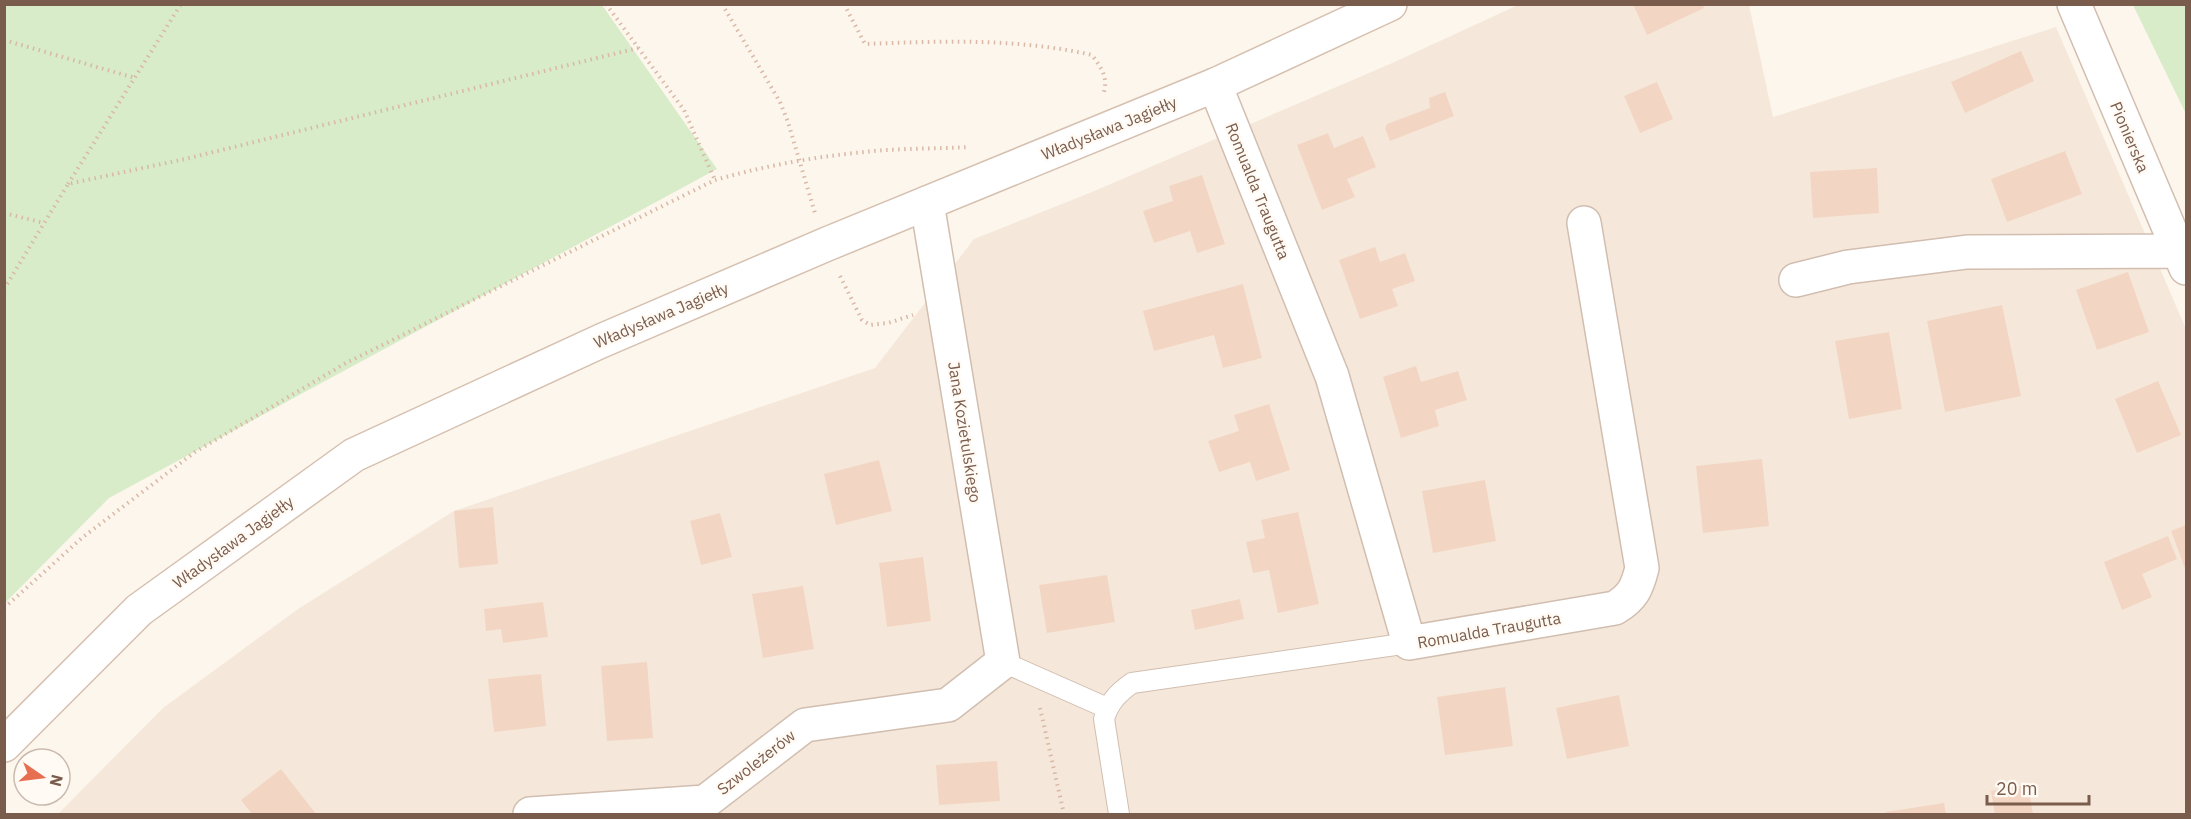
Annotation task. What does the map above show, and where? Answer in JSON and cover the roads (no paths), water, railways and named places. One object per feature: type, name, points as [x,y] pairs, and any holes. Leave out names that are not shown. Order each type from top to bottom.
[{"type":"street","name":"Władysława Jagiełły","points":[[4,745],[139,610],[354,455],[601,341],[827,244],[1215,85],[1390,4]]},
{"type":"street","name":"Pionierska","points":[[2074,4],[2182,260]]},
{"type":"street","name":"Romualda Traugutta","points":[[1215,85],[1332,376],[1409,643],[1615,608],[1628,600],[1638,585],[1642,568],[1584,223]]},
{"type":"street","name":"Jana Kozietulskiego","points":[[927,203],[1003,662]]},
{"type":"street","points":[[1796,280],[1848,267],[1967,252],[2182,260]]},
{"type":"street","name":"Szwoleżerów","points":[[530,814],[705,802],[805,725],[948,705],[1003,662]]},
{"type":"lane","points":[[1119,814],[1104,719],[1107,708],[1119,693],[1132,684],[1409,643]]},
{"type":"lane","points":[[1003,662],[1107,708]]}]
